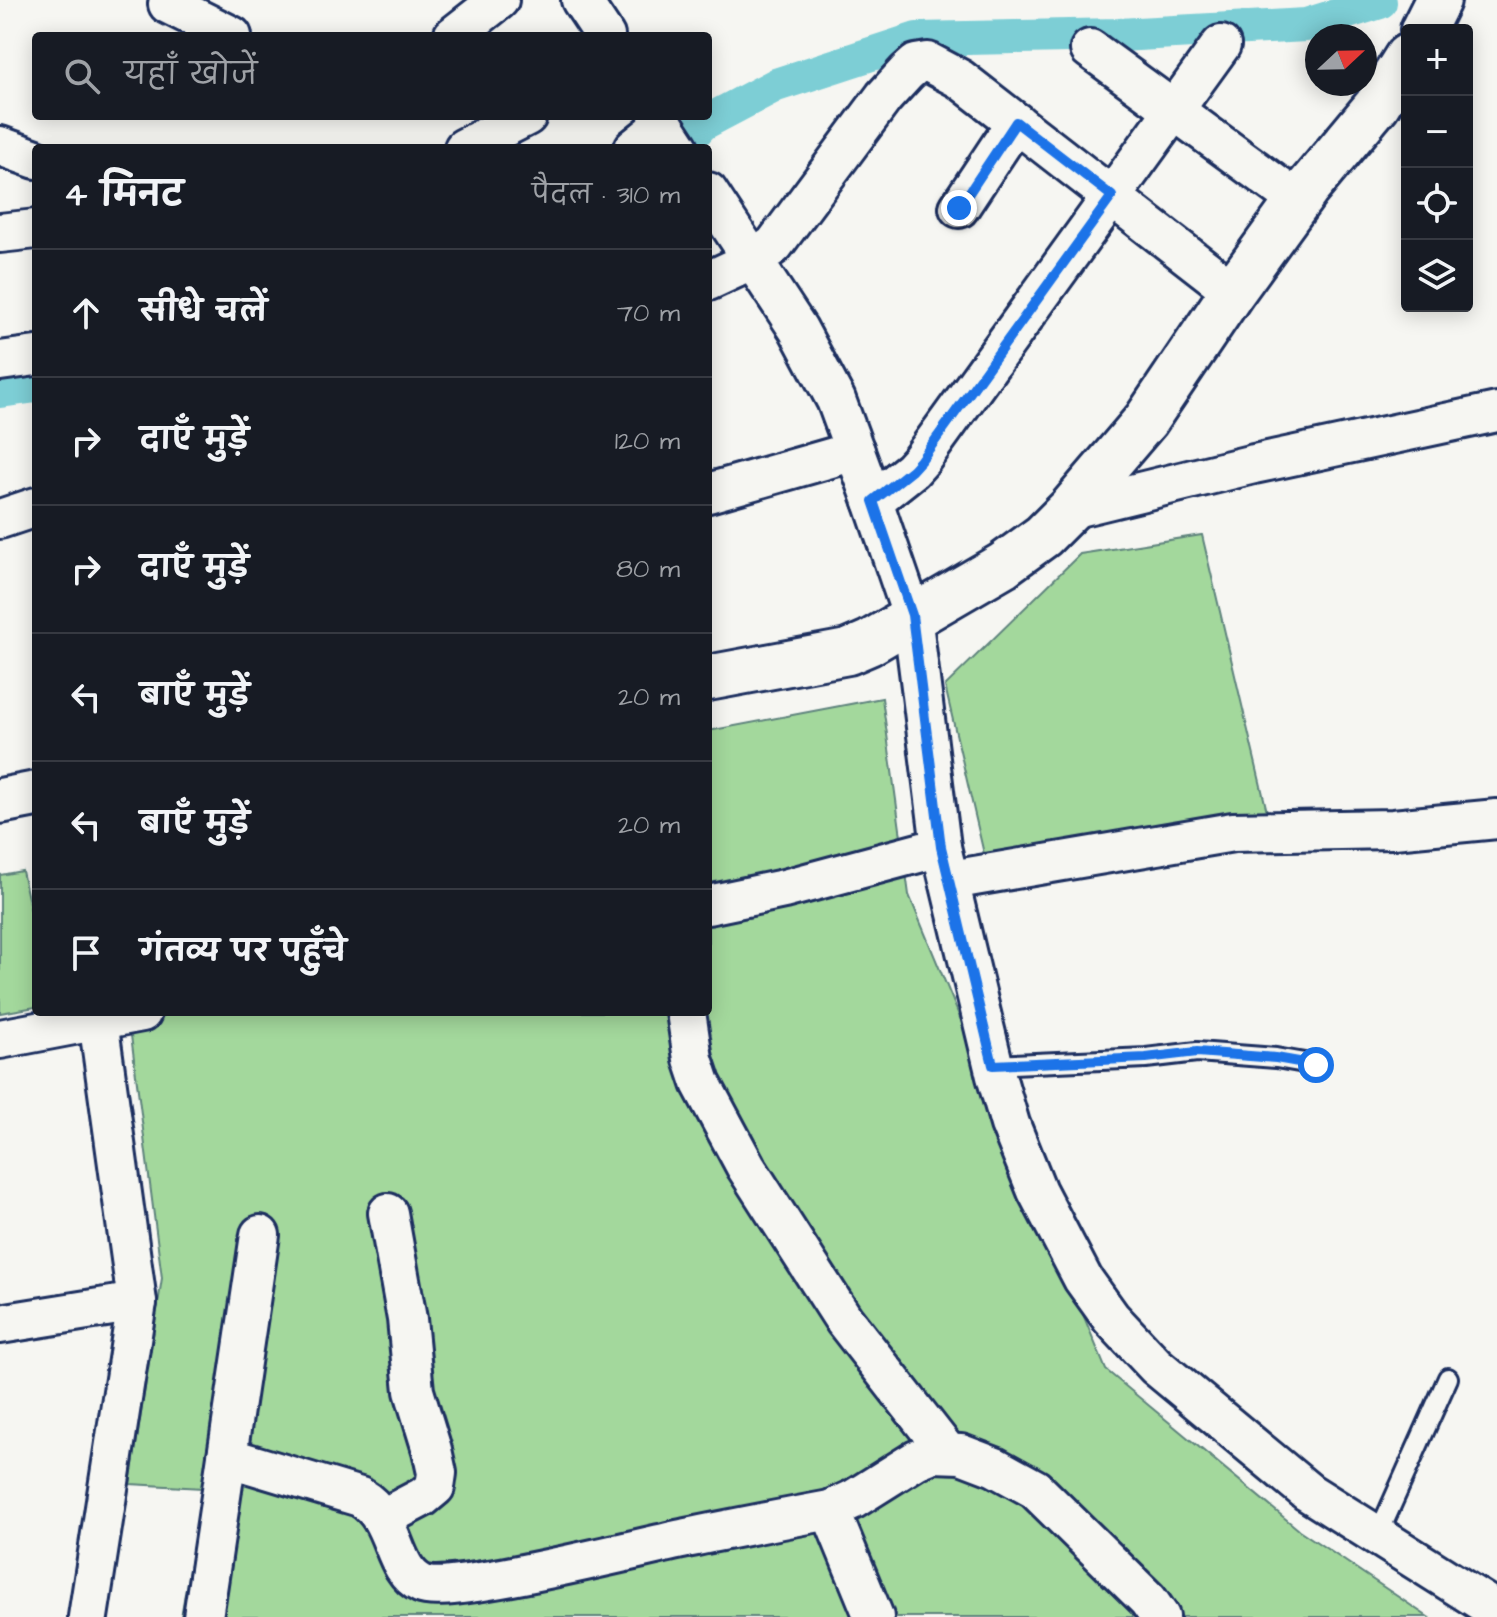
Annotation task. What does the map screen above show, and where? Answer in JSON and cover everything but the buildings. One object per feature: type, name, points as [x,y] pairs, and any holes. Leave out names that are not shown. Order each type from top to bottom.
[{"type":"street","points":[[458,32],[499,0]]},
{"type":"street","points":[[581,0],[602,32]]},
{"type":"street","points":[[1426,24],[1438,0]]},
{"type":"street","points":[[168,4],[224,32]]},
{"type":"street","points":[[873,501],[921,460],[1221,45]]},
{"type":"street","points":[[1090,49],[1298,201]]},
{"type":"street","points":[[712,279],[753,260],[774,245],[884,97],[916,64],[935,64],[960,79],[1233,291]]},
{"type":"street","points":[[712,677],[848,652],[869,643],[912,615],[1003,565],[1043,536],[1146,420],[1233,291],[1298,201],[1377,105],[1401,67]]},
{"type":"street","points":[[472,144],[519,120]]},
{"type":"street","points":[[959,208],[1016,122]]},
{"type":"street","points":[[641,144],[667,129]]},
{"type":"street","points":[[0,146],[32,158]]},
{"type":"street","points":[[712,198],[806,344],[836,400],[873,501],[912,615],[946,863],[993,1065],[1010,1124],[1037,1191],[1083,1279],[1111,1318],[1156,1366],[1296,1482],[1377,1537],[1497,1611]]},
{"type":"street","points":[[0,233],[32,229]]},
{"type":"street","points":[[0,361],[32,357]]},
{"type":"street","points":[[1070,509],[1254,464],[1497,412]]},
{"type":"street","points":[[712,492],[855,451]]},
{"type":"street","points":[[0,519],[32,508]]},
{"type":"street","points":[[0,801],[32,795]]},
{"type":"street","points":[[712,904],[784,889],[946,863],[1233,832],[1393,829],[1497,819]]},
{"type":"street","points":[[0,1039],[120,1016]]},
{"type":"street","points":[[687,1016],[693,1059],[701,1083],[746,1167],[844,1320],[947,1452]]},
{"type":"street","points":[[88,1617],[137,1302],[98,1020]]},
{"type":"street","points":[[383,1518],[423,1497],[435,1487],[437,1473],[414,1391],[407,1319],[388,1213]]},
{"type":"street","points":[[203,1617],[260,1235]]},
{"type":"street","points":[[0,1324],[137,1302]]},
{"type":"street","points":[[227,1457],[360,1497],[373,1505],[383,1518],[400,1560],[412,1578],[425,1586],[442,1586],[538,1570],[830,1510],[854,1499],[916,1460],[933,1453],[961,1454],[995,1467],[1035,1489],[1148,1600],[1160,1617]]},
{"type":"street","points":[[830,1510],[874,1617]]},
{"type":"lane","points":[[993,1065],[1146,1058],[1197,1052],[1276,1058],[1316,1065]]},
{"type":"lane","points":[[1377,1537],[1448,1378]]},
{"type":"green space","points":[[1202,535],[1268,816],[991,884],[945,686],[1080,554]]},
{"type":"green space","points":[[882,698],[909,895],[1106,1370],[1299,1530],[1428,1617],[181,1617],[203,1488],[130,1484],[162,1278],[129,1016],[712,1016],[712,730]]},
{"type":"green space","points":[[22,871],[32,917],[32,1008],[0,1013],[0,875]]},
{"type":"waterway","points":[[712,119],[776,85],[917,39],[1119,35],[1306,25],[1380,2]]},
{"type":"waterway","points":[[684,144],[710,120]]},
{"type":"waterway","points":[[0,391],[32,387]]},
{"type":"route","points":[[959,208],[1016,122],[1112,196],[921,460],[873,501],[912,615],[941,847],[993,1065],[1146,1058],[1197,1052],[1276,1058],[1316,1065]]}]
